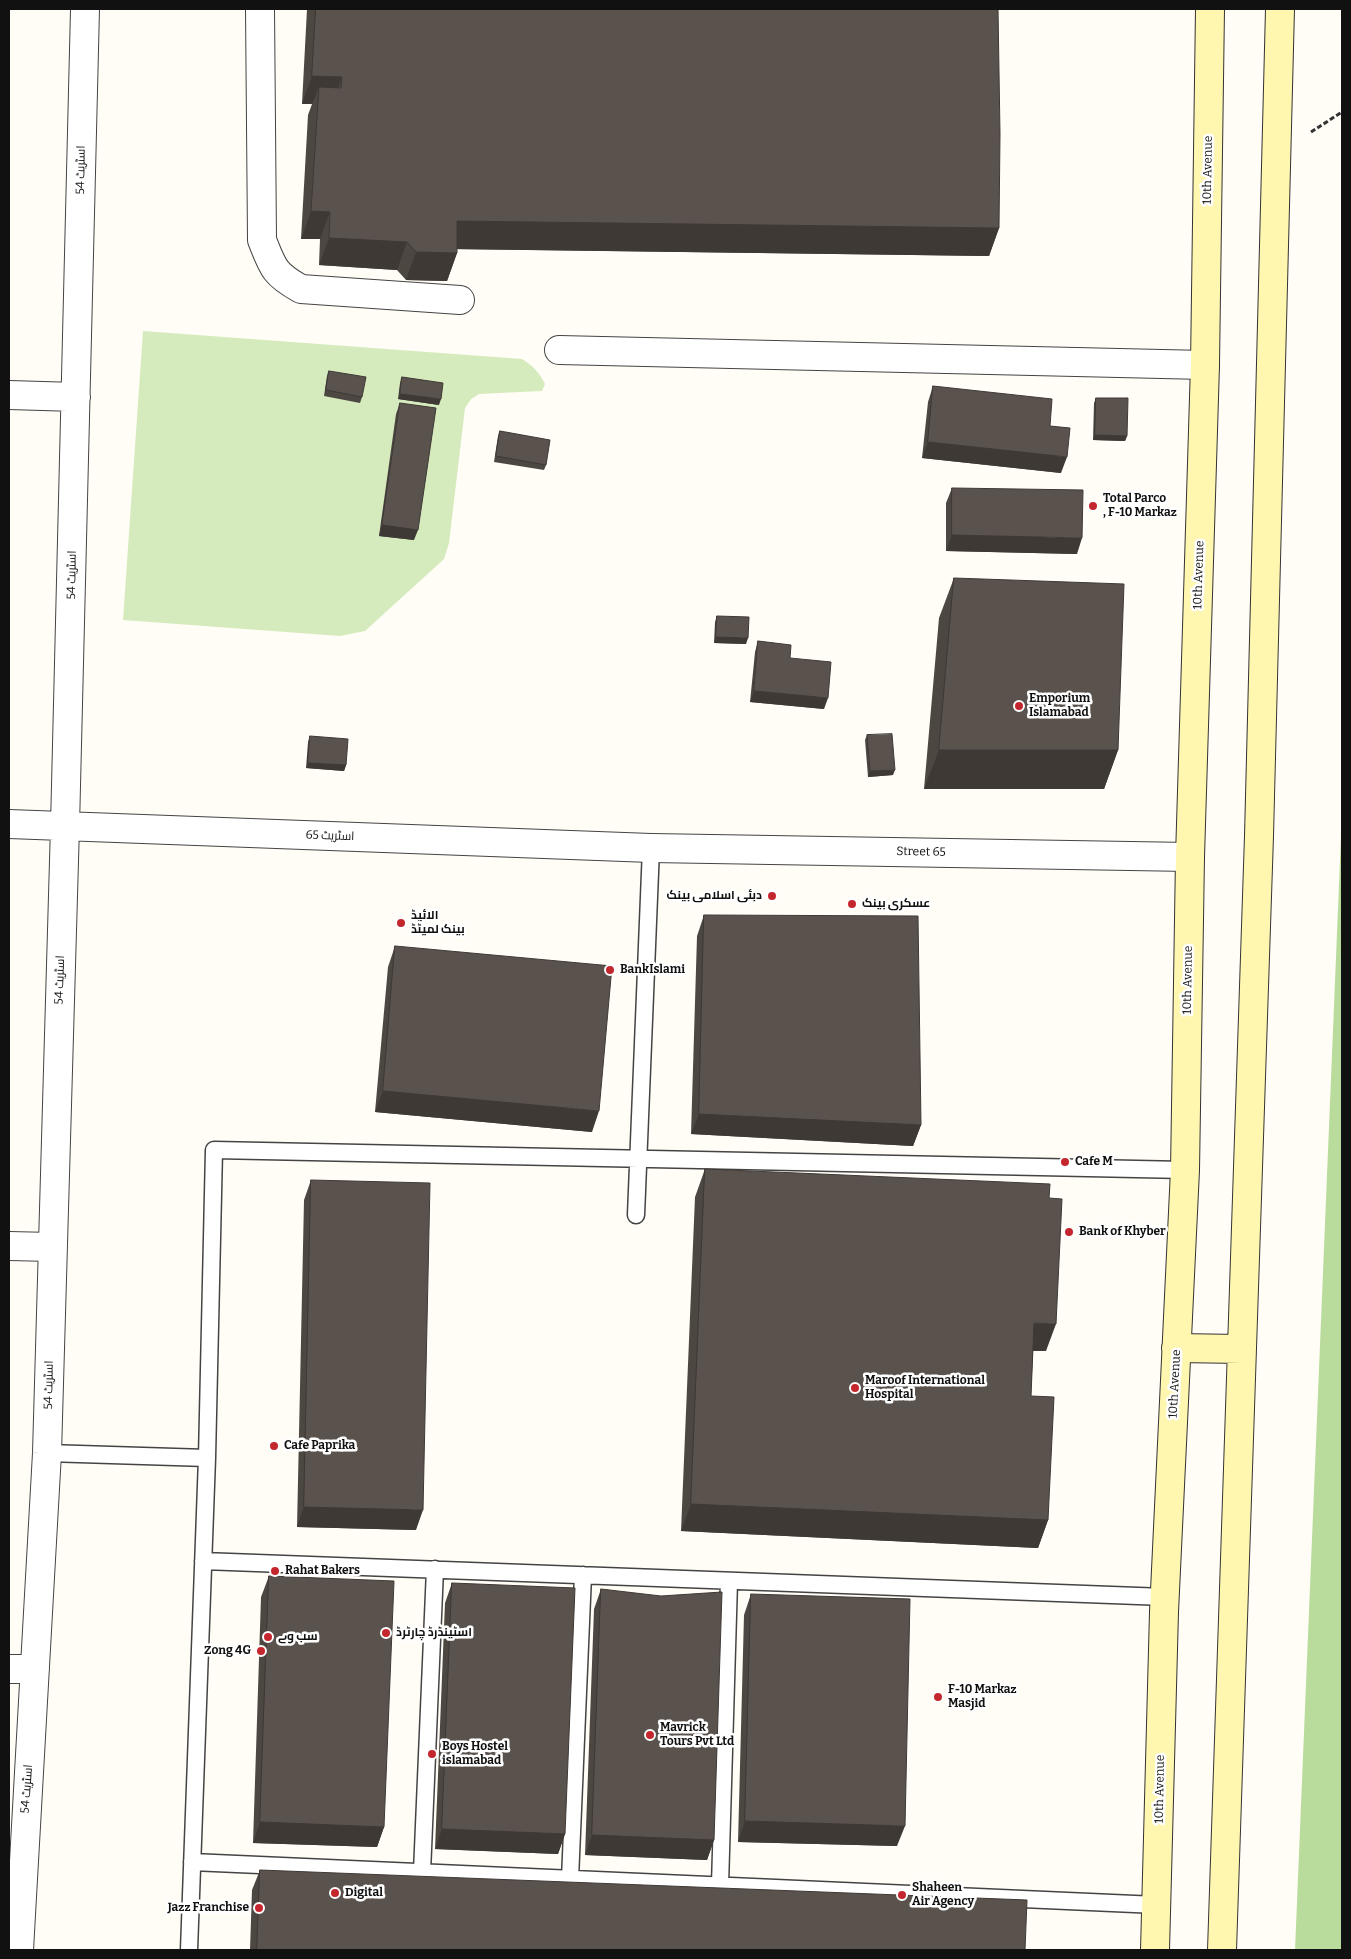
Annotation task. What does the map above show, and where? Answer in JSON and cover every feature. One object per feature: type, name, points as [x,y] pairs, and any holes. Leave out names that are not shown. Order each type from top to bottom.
[{"type":"main road","name":"10th Avenue","points":[[1155,1950],[1165,1597],[1185,1170],[1190,856],[1205,365],[1210,9]]},
{"type":"main road","points":[[1222,1950],[1259,836],[1280,9]]},
{"type":"main road","points":[[1176,1348],[1242,1348]]},
{"type":"street","name":"اسٹریٹ 54","points":[[19,1950],[14,1914],[22,1669],[47,1453],[76,397],[84,9]]},
{"type":"street","points":[[260,9],[262,240],[270,262],[282,278],[301,289],[460,300]]},
{"type":"street","points":[[559,350],[1205,365]]},
{"type":"street","points":[[9,394],[76,397]]},
{"type":"street","name":"اسٹریٹ 65","points":[[9,824],[651,848]]},
{"type":"street","name":"Street 65","points":[[651,848],[1190,856]]},
{"type":"street","points":[[9,1246],[52,1247]]},
{"type":"lane","points":[[636,1215],[651,848]]},
{"type":"lane","points":[[189,1950],[204,1561],[214,1150],[1185,1170]]},
{"type":"lane","points":[[47,1453],[207,1458]]},
{"type":"lane","points":[[204,1561],[1165,1597]]},
{"type":"lane","points":[[422,1872],[435,1569]]},
{"type":"lane","points":[[570,1879],[583,1575]]},
{"type":"lane","points":[[720,1886],[729,1580]]},
{"type":"lane","points":[[192,1862],[1157,1905]]},
{"type":"green space","points":[[143,331],[522,359],[535,370],[545,384],[542,391],[479,394],[471,399],[465,408],[449,543],[444,559],[365,631],[340,636],[123,620]]},
{"type":"green space","points":[[1342,812],[1342,1950],[1295,1950]]},
{"type":"building","points":[[316,9],[998,9],[999,228],[457,221],[457,253],[416,252],[407,242],[329,238],[330,212],[311,211],[319,87],[341,88],[342,77],[312,76]]},
{"type":"building","points":[[329,371],[366,377],[362,397],[326,390]]},
{"type":"building","points":[[402,377],[443,383],[441,399],[400,394]]},
{"type":"building","points":[[933,386],[1052,399],[1050,426],[1070,428],[1067,457],[928,442]]},
{"type":"building","points":[[1096,398],[1128,398],[1127,436],[1095,435]]},
{"type":"building","points":[[400,403],[436,408],[418,530],[382,525]]},
{"type":"building","points":[[500,431],[550,440],[546,465],[496,456]]},
{"type":"building","points":[[952,488],[1083,490],[1082,538],[952,535]]},
{"type":"building","name":"Emporium Islamabad","points":[[954,578],[1124,584],[1118,750],[939,750]]},
{"type":"building","points":[[717,616],[749,617],[748,638],[716,637]]},
{"type":"building","points":[[758,641],[791,645],[790,658],[831,662],[828,698],[754,691]]},
{"type":"building","points":[[892,734],[895,770],[870,771],[867,735]]},
{"type":"building","points":[[310,736],[348,739],[346,765],[308,763]]},
{"type":"building","points":[[704,915],[918,916],[921,1125],[699,1114]]},
{"type":"building","points":[[395,946],[612,966],[599,1111],[383,1091]]},
{"type":"building","name":"Maroof International Hospital","points":[[705,1169],[1050,1184],[1049,1198],[1062,1199],[1056,1324],[1034,1323],[1031,1396],[1054,1397],[1048,1520],[691,1504]]},
{"type":"building","points":[[311,1180],[430,1183],[423,1510],[304,1507]]},
{"type":"building","points":[[269,1576],[394,1581],[384,1827],[260,1822]]},
{"type":"building","points":[[452,1583],[575,1588],[565,1834],[442,1829]]},
{"type":"building","name":"Mavrick Tours Pvt Ltd","points":[[601,1589],[661,1596],[722,1592],[714,1840],[592,1835]]},
{"type":"building","points":[[751,1594],[910,1599],[905,1826],[745,1821]]},
{"type":"building","points":[[260,1870],[1027,1900],[1025,1950],[257,1950]]},
{"type":"place","name":"Total Parco , F-10 Markaz","points":[[1093,506]]},
{"type":"place","name":"Emporium Islamabad","points":[[1019,706]]},
{"type":"place","name":"دبئی اسلامی بینک","points":[[772,896]]},
{"type":"place","name":"عسکری بینک","points":[[852,904]]},
{"type":"place","name":"الائیڈ بینک لمیٹڈ","points":[[401,923]]},
{"type":"place","name":"BankIslami","points":[[610,970]]},
{"type":"place","name":"Cafe M","points":[[1065,1162]]},
{"type":"place","name":"Bank of Khyber","points":[[1069,1232]]},
{"type":"place","name":"Maroof International Hospital","points":[[855,1388]]},
{"type":"place","name":"Cafe Paprika","points":[[274,1446]]},
{"type":"place","name":"Rahat Bakers","points":[[275,1571]]},
{"type":"place","name":"اسٹینڈرڈ چارٹرڈ","points":[[386,1633]]},
{"type":"place","name":"سب وے","points":[[268,1637]]},
{"type":"place","name":"Zong 4G","points":[[261,1651]]},
{"type":"place","name":"F-10 Markaz Masjid","points":[[938,1697]]},
{"type":"place","name":"Mavrick Tours Pvt Ltd","points":[[650,1735]]},
{"type":"place","name":"Boys Hostel islamabad","points":[[432,1754]]},
{"type":"place","name":"Digital","points":[[335,1893]]},
{"type":"place","name":"Shaheen Air Agency","points":[[902,1895]]},
{"type":"place","name":"Jazz Franchise","points":[[259,1908]]}]
